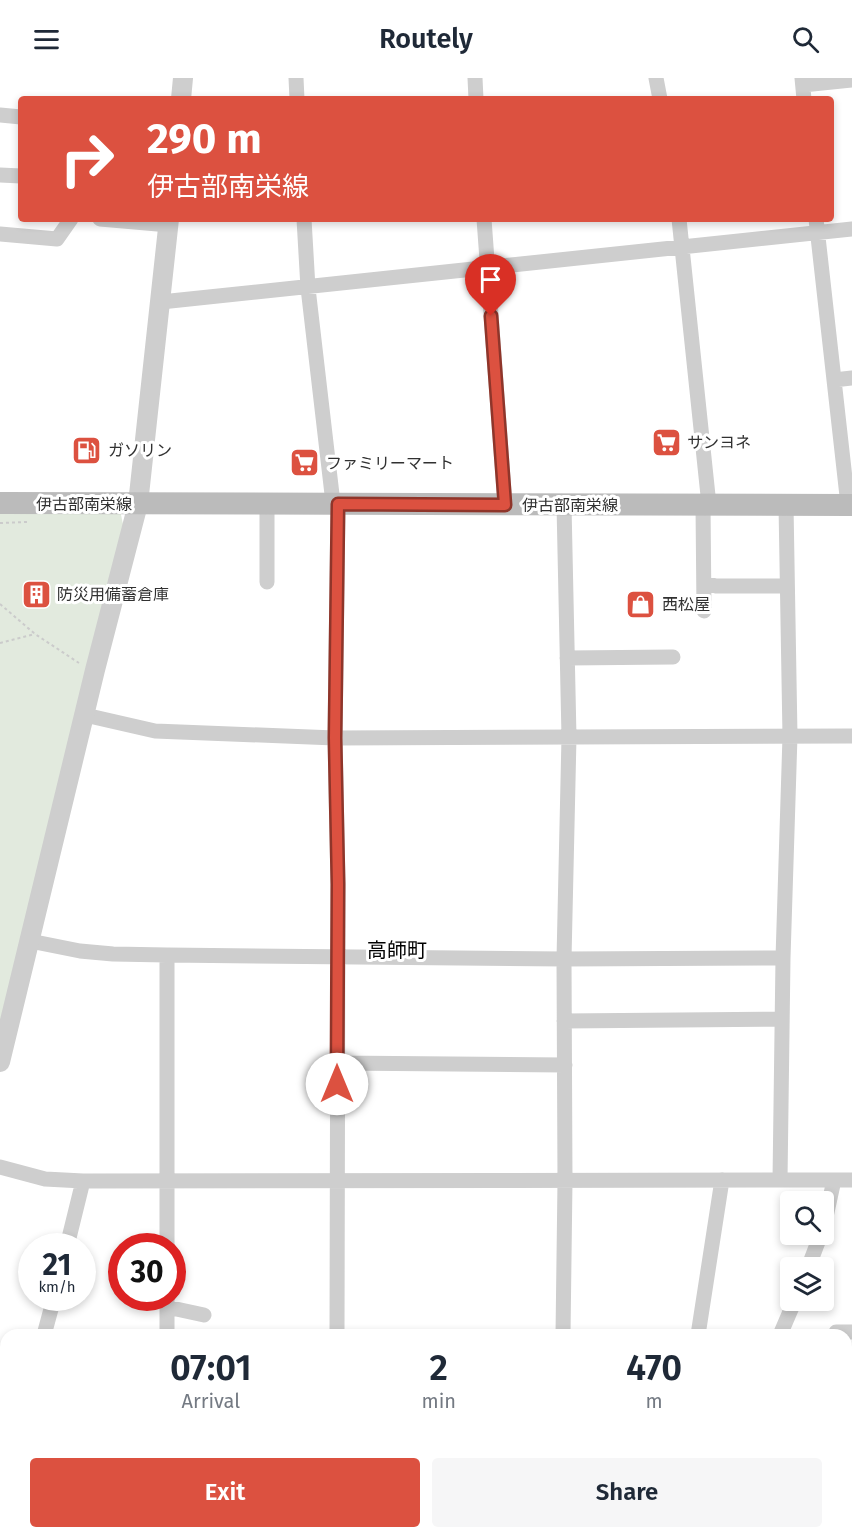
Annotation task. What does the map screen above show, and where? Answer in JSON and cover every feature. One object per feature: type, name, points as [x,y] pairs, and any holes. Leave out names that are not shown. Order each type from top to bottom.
[{"type":"main road","name":"伊古部南栄線","points":[[0,503],[850,506]]},
{"type":"street","points":[[181,96],[183,78]]},
{"type":"street","points":[[296,78],[297,96]]},
{"type":"street","points":[[475,78],[476,96]]},
{"type":"street","points":[[656,78],[659,96]]},
{"type":"street","points":[[803,87],[852,80]]},
{"type":"street","points":[[0,115],[18,117]]},
{"type":"street","points":[[0,175],[18,176]]},
{"type":"street","points":[[0,234],[57,239],[69,222]]},
{"type":"street","points":[[0,1062],[138,504],[169,222]]},
{"type":"street","points":[[304,222],[308,288],[335,503],[338,957],[337,1329]]},
{"type":"street","points":[[484,222],[505,505]]},
{"type":"street","points":[[679,222],[706,505],[704,611]]},
{"type":"street","points":[[161,302],[682,247],[817,226],[852,229]]},
{"type":"street","points":[[817,226],[850,506]]},
{"type":"street","points":[[834,380],[852,378]]},
{"type":"street","points":[[267,504],[267,582]]},
{"type":"street","points":[[563,1329],[564,959],[569,737],[564,505]]},
{"type":"street","points":[[780,1180],[783,958],[790,736],[786,505]]},
{"type":"street","points":[[704,583],[716,586],[787,586]]},
{"type":"street","points":[[567,658],[673,657]]},
{"type":"street","points":[[85,715],[155,731],[335,738],[852,736]]},
{"type":"street","points":[[30,941],[80,951],[167,956],[783,958]]},
{"type":"street","points":[[167,956],[167,1233]]},
{"type":"street","points":[[564,1022],[782,1019]]},
{"type":"street","points":[[337,1063],[565,1065]]},
{"type":"street","points":[[0,1167],[45,1179],[83,1181],[167,1179],[852,1180]]},
{"type":"street","points":[[699,1329],[722,1180]]},
{"type":"street","points":[[832,1191],[834,1180]]},
{"type":"street","points":[[70,1233],[83,1181]]},
{"type":"street","points":[[186,1309],[204,1315]]},
{"type":"street","points":[[46,1329],[50,1311]]},
{"type":"street","points":[[167,1311],[167,1329]]},
{"type":"street","points":[[783,1329],[790,1311]]},
{"type":"path","points":[[0,604],[35,634],[84,665]]},
{"type":"path","points":[[0,643],[35,634]]},
{"type":"shaded area","points":[[0,510],[120,510],[124,529],[0,1029]]},
{"type":"place","name":"サンヨネ","points":[[666,442]]},
{"type":"place","name":"ガソリン","points":[[87,450]]},
{"type":"place","name":"ファミリーマート","points":[[305,463]]},
{"type":"place","name":"防災用備蓄倉庫","points":[[36,594]]},
{"type":"place","name":"西松屋","points":[[641,604]]},
{"type":"district","name":"高師町","points":[[397,950]]},
{"type":"route","points":[[337,1084],[338,884],[335,738],[338,504],[505,505],[491,316]]}]
